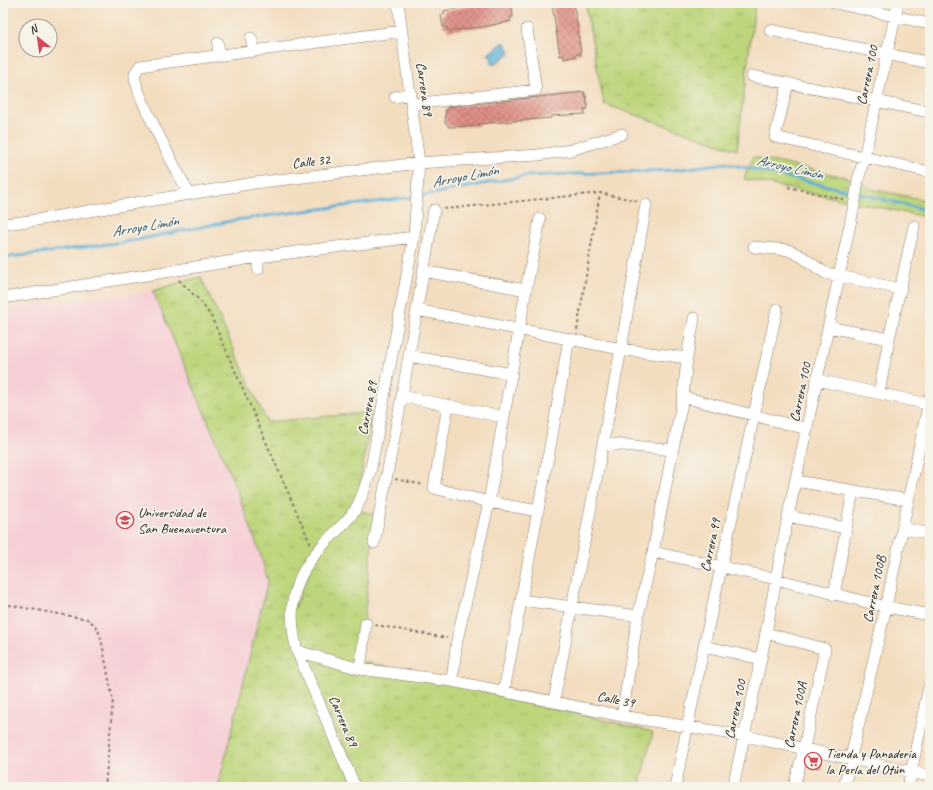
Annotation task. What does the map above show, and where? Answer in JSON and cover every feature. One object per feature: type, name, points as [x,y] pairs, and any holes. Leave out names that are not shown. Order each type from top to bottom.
[{"type":"street","name":"Carrera 89","points":[[355,787],[297,651],[293,635],[292,615],[294,595],[302,574],[322,546],[340,529],[355,510],[362,496],[370,473],[414,237],[419,167],[398,3]]},
{"type":"street","points":[[836,3],[930,24]]},
{"type":"street","name":"Carrera 100","points":[[733,787],[761,659],[788,516],[855,204],[858,180],[898,3]]},
{"type":"street","points":[[395,97],[411,99],[536,90],[527,29]]},
{"type":"street","points":[[770,30],[930,63]]},
{"type":"street","points":[[189,194],[144,105],[136,82],[135,74],[140,66],[402,31]]},
{"type":"street","points":[[251,38],[254,51]]},
{"type":"street","points":[[218,43],[219,56]]},
{"type":"street","points":[[752,76],[930,112]]},
{"type":"street","points":[[788,83],[776,137],[930,172]]},
{"type":"street","name":"Calle 32","points":[[3,224],[30,221],[254,183],[538,155],[570,150],[622,134]]},
{"type":"street","points":[[554,701],[646,205]]},
{"type":"street","points":[[374,543],[402,396],[434,210]]},
{"type":"street","points":[[452,681],[457,640],[489,502],[503,417],[540,219]]},
{"type":"street","points":[[879,393],[889,339],[914,226]]},
{"type":"street","points":[[3,298],[80,287],[170,271],[258,263],[414,237]]},
{"type":"street","points":[[754,247],[788,250],[801,256],[825,273],[901,289]]},
{"type":"street","points":[[423,270],[526,290]]},
{"type":"street","name":"Carrera 99","points":[[675,787],[753,415],[777,309]]},
{"type":"street","points":[[417,310],[620,349],[687,358]]},
{"type":"street","points":[[622,716],[638,616],[653,552],[683,396],[687,358],[694,318]]},
{"type":"street","points":[[828,327],[889,339]]},
{"type":"street","points":[[504,691],[572,340]]},
{"type":"street","points":[[408,356],[512,374]]},
{"type":"street","points":[[817,380],[879,393],[929,400]]},
{"type":"street","points":[[402,396],[503,417]]},
{"type":"street","points":[[683,396],[807,429]]},
{"type":"street","name":"Carrera 100B","points":[[844,787],[886,607],[929,400]]},
{"type":"street","points":[[448,405],[434,488],[489,502],[538,511]]},
{"type":"street","points":[[603,442],[673,450]]},
{"type":"street","points":[[796,481],[908,500]]},
{"type":"street","points":[[834,595],[853,491]]},
{"type":"street","points":[[788,516],[846,528]]},
{"type":"street","points":[[902,528],[930,534]]},
{"type":"street","points":[[653,552],[776,579],[886,607],[930,615]]},
{"type":"street","points":[[522,600],[638,616]]},
{"type":"street","points":[[360,669],[366,623]]},
{"type":"street","name":"Carrera 100A","points":[[766,633],[825,648],[804,748],[794,787]]},
{"type":"street","points":[[704,646],[761,659]]},
{"type":"street","name":"Calle 39","points":[[297,651],[360,669],[452,681],[622,716],[744,736],[930,776]]},
{"type":"street","points":[[908,787],[926,718],[930,682]]},
{"type":"path","points":[[788,187],[847,200],[855,204]]},
{"type":"path","points":[[434,210],[600,193],[642,202],[646,205]]},
{"type":"path","points":[[572,340],[600,193]]},
{"type":"path","points":[[170,271],[200,301],[211,316],[315,555]]},
{"type":"path","points":[[386,477],[434,488]]},
{"type":"path","points":[[3,604],[87,619],[96,626],[99,631],[113,700],[105,787]]},
{"type":"path","points":[[366,623],[457,640]]},
{"type":"shaded area","name":"Universidad de San Buenaventura","points":[[153,291],[236,488],[260,553],[268,581],[218,787],[3,787],[3,309]]},
{"type":"green space","points":[[585,3],[755,3],[737,150],[604,104]]},
{"type":"green space","points":[[753,157],[858,180],[871,189],[930,201],[930,218],[744,179]]},
{"type":"green space","points":[[201,277],[267,422],[372,412],[355,510],[375,514],[360,661],[653,732],[639,787],[364,787],[308,674],[355,787],[218,787],[268,581],[260,553],[236,488],[153,291]],"holes":[[[313,561],[295,608],[295,595]]]},
{"type":"water","points":[[504,42],[511,52],[494,65],[491,63],[492,60],[488,54]]},
{"type":"building","points":[[485,3],[512,3],[513,17],[510,17],[511,21],[483,27],[447,31],[447,27],[443,27],[441,15],[444,14],[444,11]]},
{"type":"building","points":[[552,3],[574,3],[581,54],[576,54],[576,56],[564,59],[564,55],[560,56]]},
{"type":"building","points":[[584,92],[588,109],[584,109],[585,114],[478,124],[478,126],[448,127],[448,123],[445,123],[446,109],[448,109],[448,107]]},
{"type":"building","points":[[809,757],[821,760],[819,768],[807,765]]},
{"type":"waterway","name":"Arroyo Limón","points":[[420,196],[525,176],[674,170],[725,163],[850,191],[930,211]]},
{"type":"waterway","name":"Arroyo Limón","points":[[3,258],[131,241],[236,220],[414,197]]},
{"type":"place","name":"Universidad de San Buenaventura","points":[[125,520]]},
{"type":"place","name":"Tienda y Panaderia la Perla del Otún","points":[[813,761]]}]
